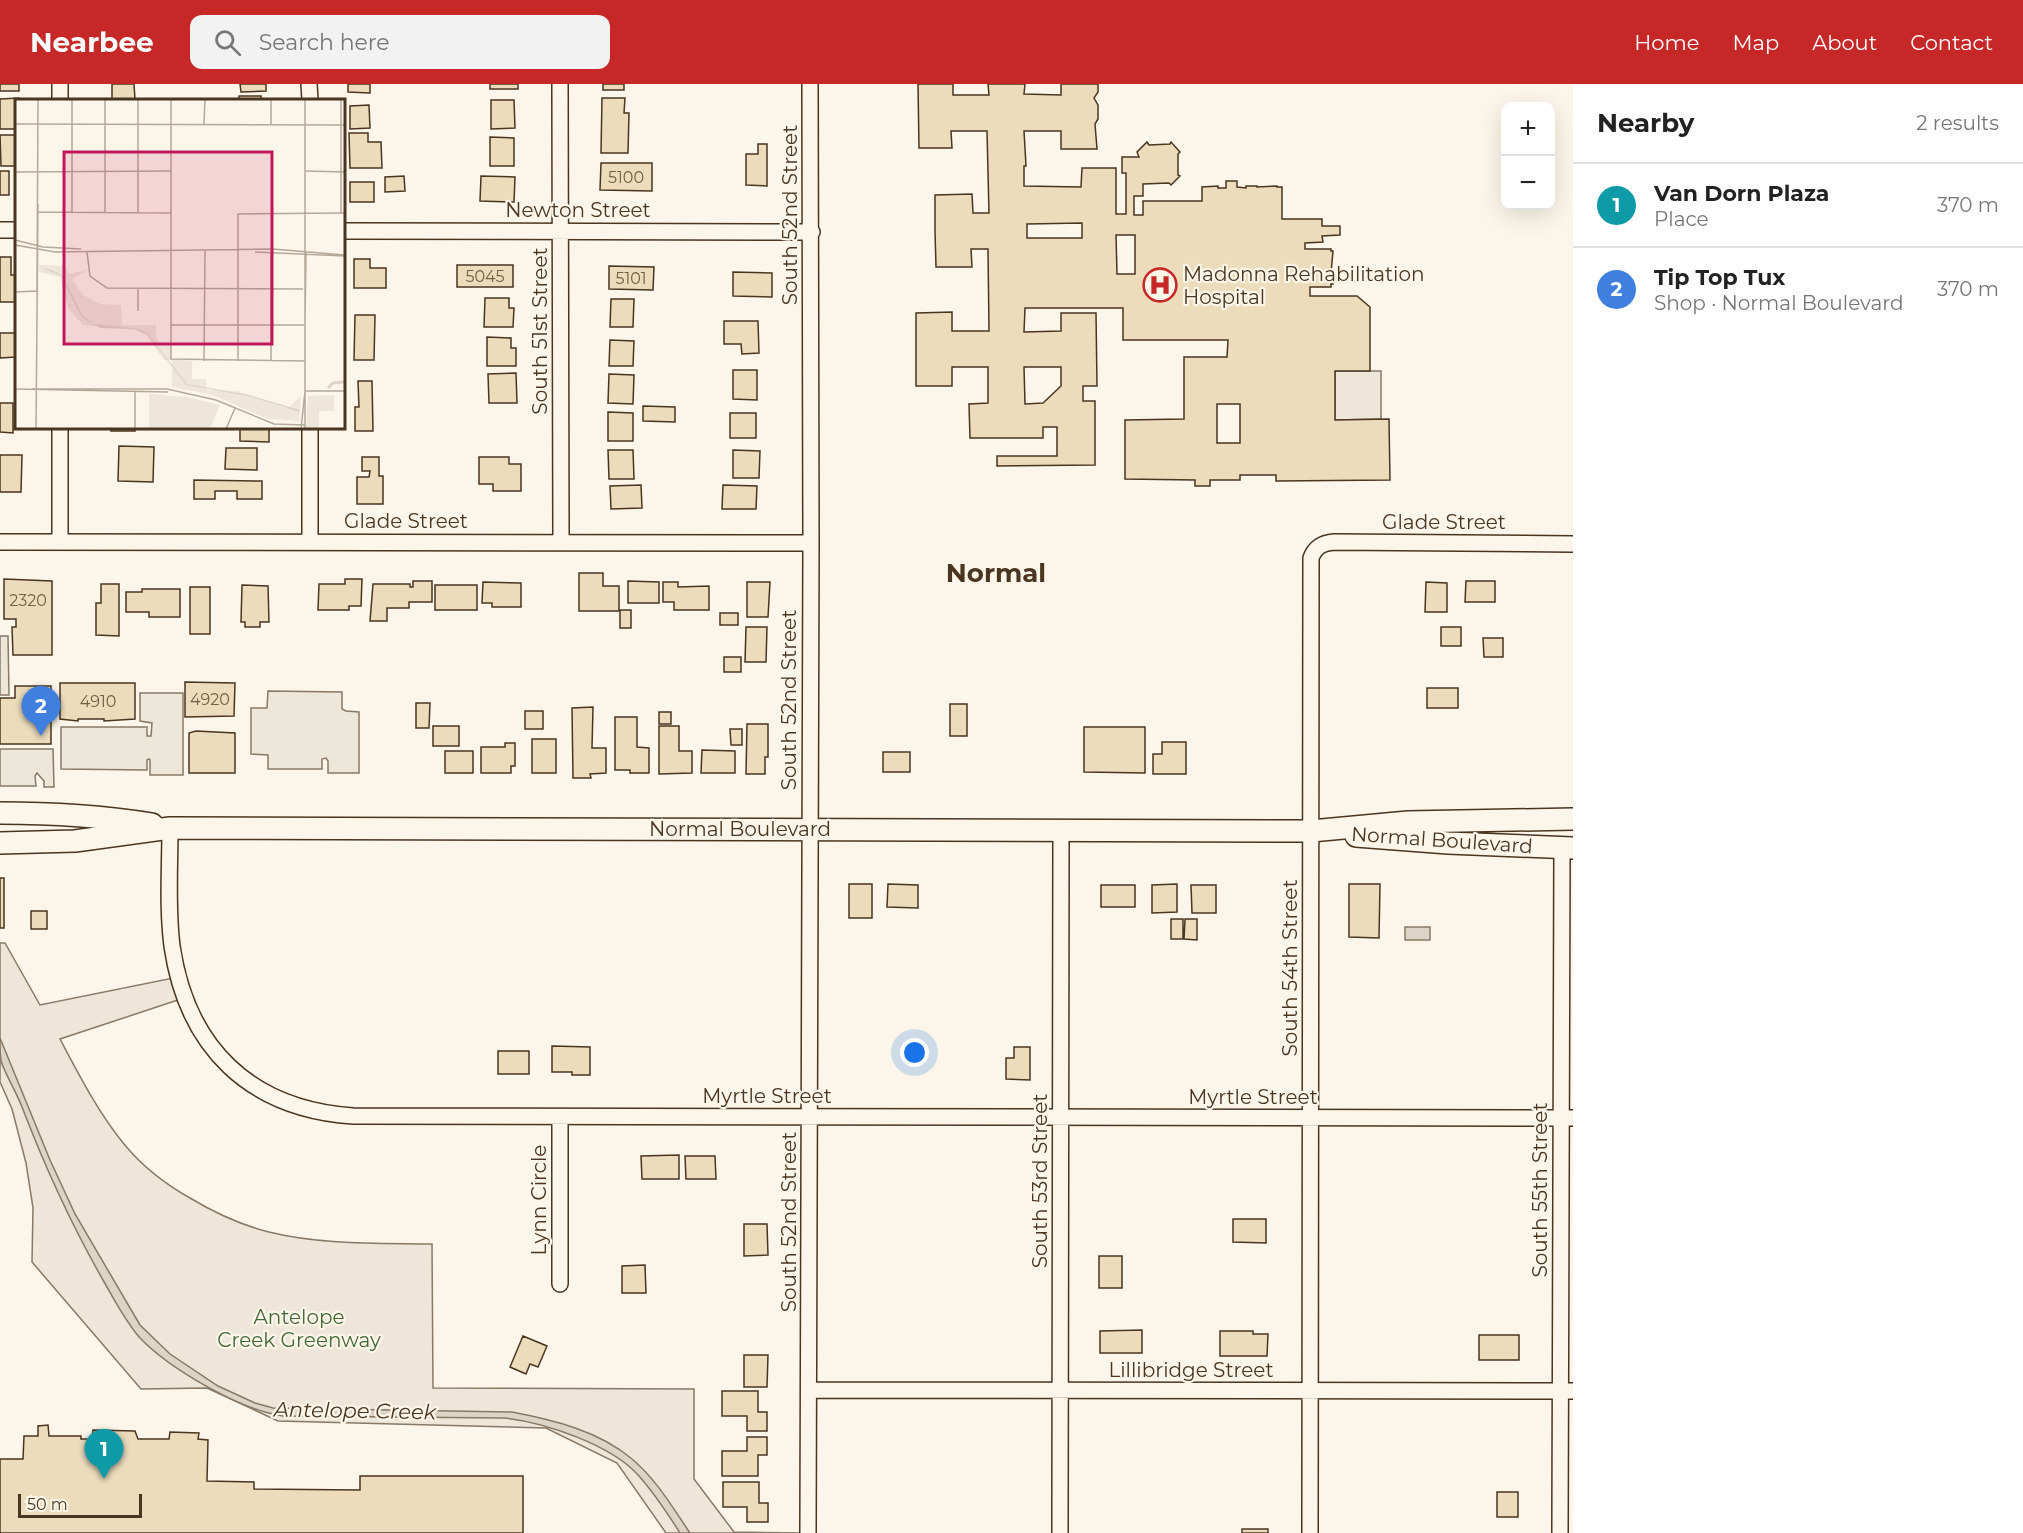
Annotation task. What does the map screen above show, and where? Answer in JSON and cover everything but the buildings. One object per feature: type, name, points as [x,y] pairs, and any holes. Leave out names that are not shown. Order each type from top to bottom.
[{"type":"main road","name":"Normal Boulevard","points":[[0,813],[106,817],[170,828]]},
{"type":"main road","name":"Normal Boulevard","points":[[1311,831],[1408,822],[1573,819]]},
{"type":"main road","name":"Normal Boulevard","points":[[0,843],[75,841],[170,828],[1061,829],[1311,831],[1425,842],[1568,848]]},
{"type":"street","name":"South 51st Street","points":[[560,84],[561,543]]},
{"type":"street","name":"South 52nd Street","points":[[808,1533],[812,232],[810,84]]},
{"type":"street","name":"Newton Street","points":[[345,231],[812,232]]},
{"type":"street","points":[[60,429],[60,542]]},
{"type":"street","points":[[310,429],[310,542]]},
{"type":"street","name":"Glade Street","points":[[0,542],[811,543]]},
{"type":"street","name":"Glade Street","points":[[1317,548],[1334,542],[1573,544]]},
{"type":"street","name":"South 54th Street","points":[[1310,1533],[1311,558],[1317,548]]},
{"type":"street","name":"Myrtle Street","points":[[170,828],[172,944],[184,998],[195,1022],[209,1044],[226,1064],[246,1081],[268,1095],[297,1107],[327,1114],[560,1117],[1567,1118]]},
{"type":"street","name":"South 53rd Street","points":[[1060,1533],[1061,829]]},
{"type":"street","name":"South 55th Street","points":[[1560,1533],[1566,1391],[1568,848]]},
{"type":"street","name":"Lynn Circle","points":[[560,1117],[560,1284]]},
{"type":"street","name":"Lillibridge Street","points":[[810,1390],[1566,1391]]},
{"type":"green space","points":[[1335,371],[1381,371],[1381,419],[1335,420]]},
{"type":"green space","name":"Antelope Creek Greenway","points":[[0,943],[5,943],[40,1005],[178,977],[184,998],[60,1039],[97,1106],[124,1144],[154,1174],[199,1203],[238,1222],[269,1232],[309,1239],[432,1244],[433,1388],[694,1389],[694,1479],[734,1532],[808,1533],[666,1533],[617,1463],[546,1428],[278,1421],[207,1388],[141,1389],[32,1262],[33,1208],[26,1163],[12,1109],[0,1082]]},
{"type":"shaded area","points":[[0,636],[8,636],[9,695],[0,695]]},
{"type":"shaded area","points":[[268,691],[342,692],[342,709],[359,712],[359,773],[328,773],[326,758],[322,759],[322,769],[268,769],[268,755],[251,754],[251,708],[267,708]]},
{"type":"shaded area","points":[[140,693],[183,693],[183,775],[150,775],[149,759],[147,770],[61,769],[61,727],[147,727],[147,736],[151,736],[152,723],[140,721]]},
{"type":"shaded area","points":[[0,749],[53,749],[54,787],[44,787],[44,781],[37,773],[36,786],[0,786]]},
{"type":"water","points":[[1405,927],[1430,927],[1430,940],[1405,940]]},
{"type":"water","name":"Antelope Creek","points":[[0,1038],[50,1160],[75,1214],[140,1325],[170,1354],[218,1386],[255,1403],[273,1408],[512,1412],[575,1428],[619,1449],[641,1467],[664,1494],[690,1533],[680,1533],[639,1476],[612,1454],[576,1437],[538,1424],[504,1418],[283,1416],[247,1406],[187,1375],[153,1350],[129,1324],[80,1238],[3,1067]]},
{"type":"place","name":"Madonna Rehabilitation Hospital","points":[[1160,285]]},
{"type":"place","name":"Tip Top Tux","points":[[41,736]]},
{"type":"place","name":"Van Dorn Plaza","points":[[104,1479]]},
{"type":"district","name":"Normal","points":[[996,573]]}]
